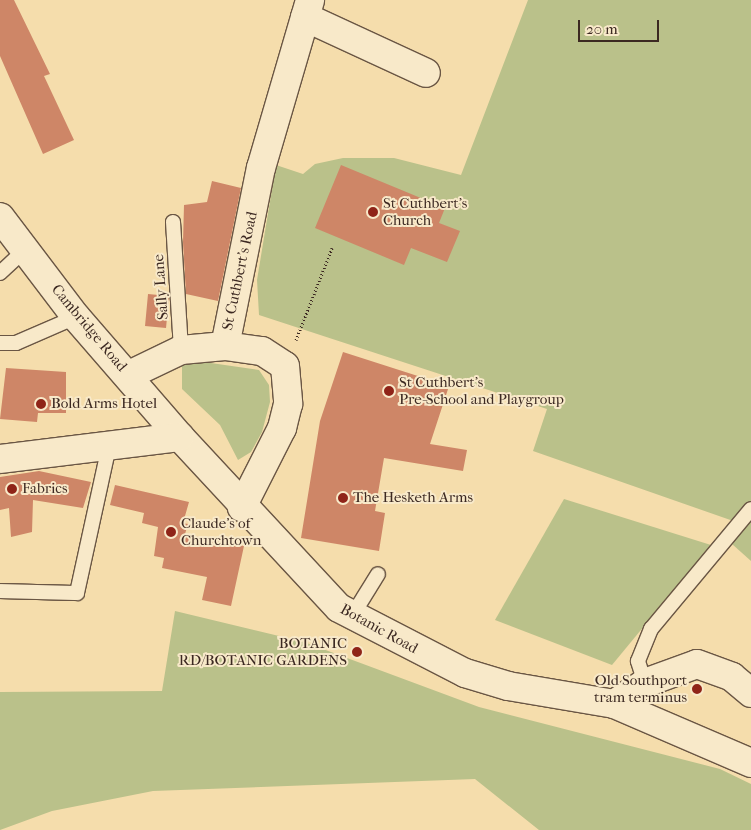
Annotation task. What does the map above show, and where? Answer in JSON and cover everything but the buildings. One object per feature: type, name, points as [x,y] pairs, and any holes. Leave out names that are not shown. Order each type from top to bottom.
[{"type":"main road","name":"St Cuthbert's Road","points":[[285,366],[262,351],[225,346],[261,168],[308,8],[426,73]]},
{"type":"main road","name":"Cambridge Road","points":[[0,217],[76,317],[129,375],[180,437]]},
{"type":"main road","points":[[129,375],[181,350],[225,346]]},
{"type":"main road","points":[[242,507],[282,428],[288,404],[285,366]]},
{"type":"main road","points":[[0,458],[180,437]]},
{"type":"main road","name":"Botanic Road","points":[[180,437],[316,589],[352,616],[465,673],[508,686],[614,704],[751,763]]},
{"type":"main road","points":[[614,704],[646,682],[697,664],[732,677],[751,693]]},
{"type":"lane","name":"Sally Lane","points":[[173,222],[181,350]]},
{"type":"lane","points":[[0,273],[25,250]]},
{"type":"lane","points":[[0,343],[16,343],[76,317]]},
{"type":"lane","points":[[0,591],[77,593],[109,446]]},
{"type":"lane","points":[[646,682],[638,661],[651,629],[751,509]]},
{"type":"lane","points":[[352,616],[378,574]]},
{"type":"path","points":[[285,366],[332,248]]},
{"type":"green space","points":[[528,0],[751,0],[751,508],[739,523],[533,451],[547,409],[259,315],[257,280],[276,165],[303,174],[315,164],[343,158],[394,158],[461,175]]},
{"type":"green space","points":[[197,361],[259,370],[269,385],[270,402],[262,432],[251,452],[238,460],[220,425],[182,389],[182,366]]},
{"type":"green space","points":[[564,499],[711,545],[612,665],[495,620]]},
{"type":"green space","points":[[751,520],[751,561],[732,544]]},
{"type":"green space","points":[[175,611],[304,642],[479,707],[720,769],[751,784],[751,830],[539,830],[475,779],[153,791],[52,811],[0,830],[0,692],[162,691]]},
{"type":"place","name":"St Cuthbert's Church","points":[[373,212]]},
{"type":"place","name":"St Cuthbert's Pre-School and Playgroup","points":[[389,391]]},
{"type":"place","name":"Bold Arms Hotel","points":[[41,404]]},
{"type":"place","name":"Fabrics","points":[[12,489]]},
{"type":"place","name":"The Hesketh Arms","points":[[343,498]]},
{"type":"place","name":"Claude's of Churchtown","points":[[171,532]]},
{"type":"place","name":"BOTANIC RD/BOTANIC GARDENS","points":[[357,652]]},
{"type":"place","name":"Old Southport tram terminus","points":[[697,689]]}]
